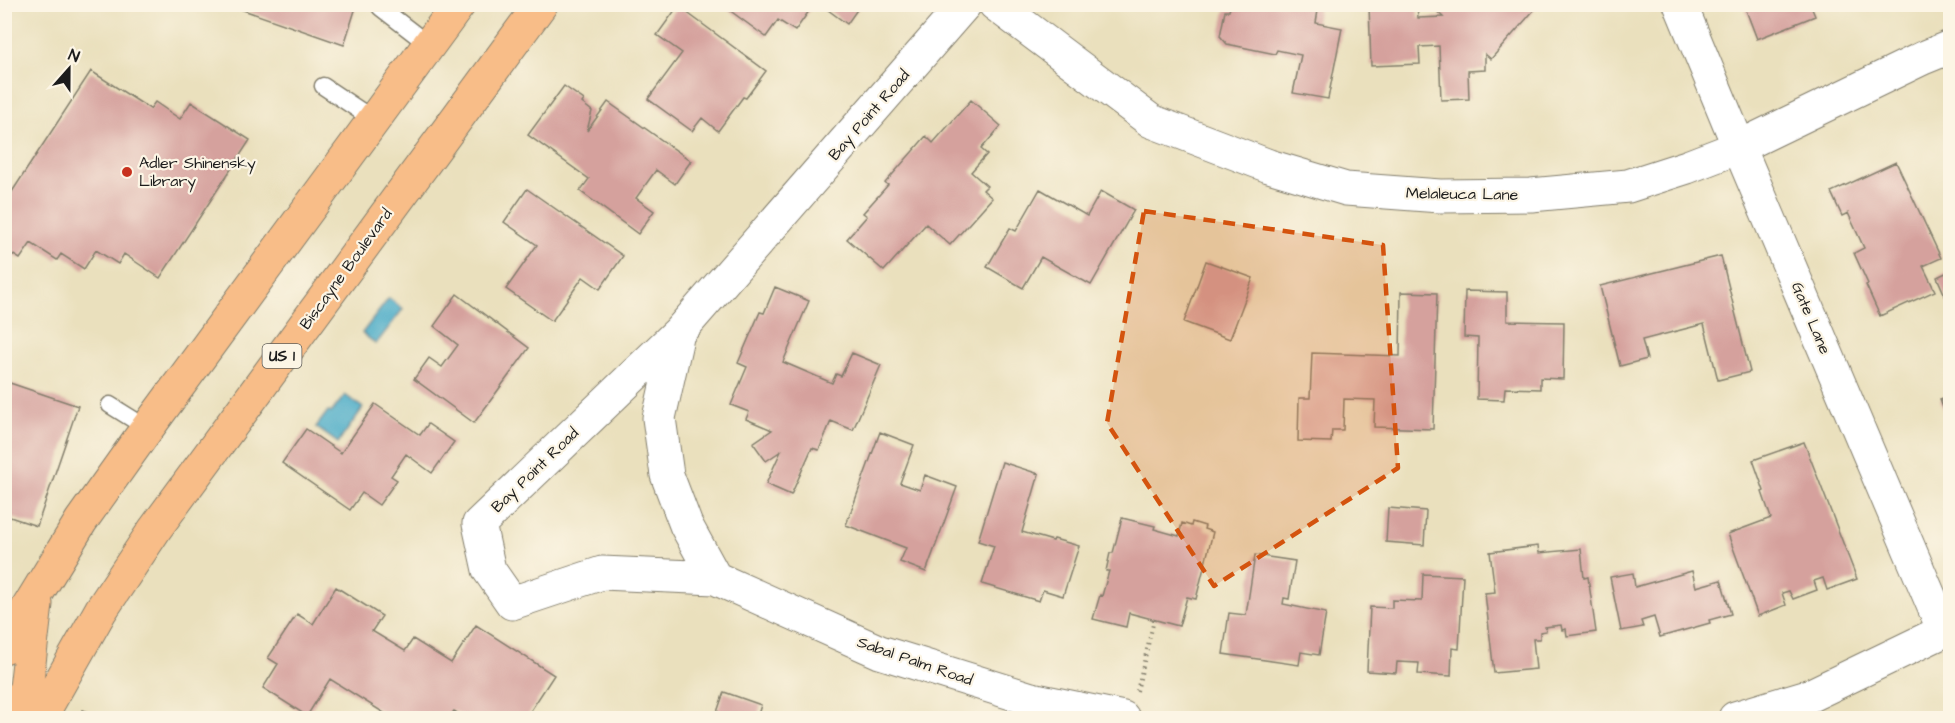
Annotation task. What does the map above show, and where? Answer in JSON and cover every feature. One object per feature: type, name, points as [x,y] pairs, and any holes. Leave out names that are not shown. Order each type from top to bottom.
[{"type":"main road","points":[[4,647],[81,521],[459,4]]},
{"type":"main road","name":"Biscayne Boulevard","points":[[40,718],[101,610],[155,530],[541,4]]},
{"type":"main road","points":[[10,718],[26,688],[38,590]]},
{"type":"street","name":"Bay Point Road","points":[[715,578],[602,573],[513,603],[489,570],[479,524],[678,333],[965,4]]},
{"type":"street","name":"Melaleuca Lane","points":[[995,4],[1151,121],[1269,166],[1346,189],[1440,196],[1520,195],[1628,186],[1687,168],[1739,147],[1950,47]]},
{"type":"street","name":"Gate Lane","points":[[1680,4],[1739,147],[1947,630]]},
{"type":"street","name":"Bay Point Road","points":[[678,333],[659,418],[668,475],[686,525],[715,578]]},
{"type":"street","name":"Sabal Palm Road","points":[[715,578],[880,652],[1031,699],[1130,708]]},
{"type":"street","points":[[1735,718],[1811,695],[1947,630]]},
{"type":"lane","points":[[377,6],[429,45]]},
{"type":"lane","points":[[322,86],[374,120]]},
{"type":"lane","points":[[110,405],[147,428]]},
{"type":"path","points":[[1130,708],[1154,620]]},
{"type":"highlighted area","points":[[1144,211],[1383,245],[1398,468],[1214,586],[1107,423]]},
{"type":"water","points":[[389,298],[403,309],[376,344],[362,333]]},
{"type":"water","points":[[345,395],[363,408],[338,443],[316,427],[328,411],[331,413]]},
{"type":"building","points":[[226,4],[357,4],[344,45]]},
{"type":"building","points":[[721,4],[782,4],[791,11],[795,4],[814,4],[795,31],[778,20],[766,37]]},
{"type":"building","points":[[820,4],[861,4],[847,24]]},
{"type":"building","points":[[1231,4],[1319,4],[1316,23],[1342,28],[1328,99],[1293,93],[1301,55],[1277,50],[1275,54],[1227,44],[1220,36],[1225,11],[1229,11]]},
{"type":"building","points":[[1369,4],[1417,4],[1418,18],[1443,17],[1429,4],[1531,4],[1535,9],[1491,59],[1485,54],[1485,70],[1468,71],[1469,99],[1441,100],[1439,46],[1419,47],[1420,64],[1371,66]]},
{"type":"building","points":[[1810,4],[1815,16],[1757,39],[1744,5]]},
{"type":"building","points":[[678,6],[766,71],[718,131],[702,118],[692,131],[648,99],[682,53],[657,35]]},
{"type":"building","name":"Adler Shinensky Library","points":[[91,71],[150,109],[155,102],[180,119],[191,102],[250,140],[160,278],[124,254],[118,264],[96,250],[84,269],[61,254],[57,260],[31,243],[20,259],[4,249],[4,204]]},
{"type":"building","points":[[564,86],[584,100],[582,103],[592,111],[587,131],[608,102],[691,161],[675,184],[656,170],[636,198],[654,211],[638,234],[580,191],[589,179],[528,135]]},
{"type":"building","points":[[971,100],[1001,126],[981,149],[987,154],[971,172],[987,186],[983,190],[992,198],[950,245],[926,224],[884,271],[847,239],[867,216],[863,213],[888,185],[885,183],[926,136],[933,143]]},
{"type":"building","points":[[1896,162],[1941,258],[1923,266],[1935,291],[1880,316],[1854,253],[1864,248],[1848,213],[1842,216],[1831,192]]},
{"type":"building","points":[[527,189],[623,256],[600,289],[583,277],[552,321],[506,289],[537,245],[504,222]]},
{"type":"building","points":[[1040,189],[1087,216],[1101,191],[1134,210],[1091,285],[1041,257],[1023,288],[987,267],[1010,228],[1016,231]]},
{"type":"building","points":[[1721,256],[1750,372],[1718,380],[1704,324],[1642,340],[1647,359],[1620,366],[1600,286]]},
{"type":"building","points":[[1206,261],[1253,278],[1230,339],[1184,322]]},
{"type":"building","points":[[1950,271],[1950,307],[1937,277]]},
{"type":"building","points":[[775,287],[809,301],[783,362],[832,383],[836,374],[841,376],[852,353],[881,365],[853,430],[831,421],[819,450],[812,448],[791,495],[766,484],[781,451],[766,461],[753,443],[772,430],[746,419],[749,412],[731,405],[747,367],[738,363],[760,312],[764,313]]},
{"type":"building","points":[[1465,291],[1507,292],[1507,321],[1564,322],[1563,379],[1540,378],[1540,389],[1505,388],[1504,400],[1477,399],[1478,338],[1464,337]]},
{"type":"building","points":[[1401,292],[1437,293],[1433,429],[1374,427],[1375,400],[1344,399],[1343,430],[1332,430],[1331,442],[1298,441],[1299,398],[1310,398],[1312,353],[1400,356]]},
{"type":"building","points":[[457,294],[529,348],[474,423],[414,379],[429,358],[442,367],[458,345],[434,326]]},
{"type":"building","points":[[4,381],[78,406],[37,526],[4,515]]},
{"type":"building","points":[[1950,396],[1950,425],[1940,400]]},
{"type":"building","points":[[375,404],[420,435],[428,424],[454,442],[432,473],[406,454],[391,476],[397,480],[379,505],[362,493],[350,510],[282,463],[306,429],[341,453]]},
{"type":"building","points":[[880,432],[914,445],[900,483],[920,490],[925,475],[957,487],[926,572],[900,562],[906,548],[846,525]]},
{"type":"building","points":[[1804,442],[1857,579],[1827,590],[1823,578],[1814,581],[1817,590],[1793,599],[1789,591],[1782,593],[1786,605],[1758,616],[1728,534],[1771,518],[1753,460]]},
{"type":"building","points":[[1002,462],[1039,474],[1022,532],[1079,546],[1063,596],[1043,590],[1039,601],[982,584],[994,546],[978,541]]},
{"type":"building","points":[[1388,508],[1426,511],[1424,545],[1386,542]]},
{"type":"building","points":[[1122,518],[1155,526],[1154,529],[1179,536],[1182,523],[1191,526],[1192,522],[1205,526],[1204,529],[1213,532],[1196,599],[1187,597],[1179,626],[1129,613],[1126,627],[1093,619],[1100,595],[1102,596],[1109,571],[1106,571],[1110,553],[1113,553]]},
{"type":"building","points":[[1538,546],[1539,553],[1581,549],[1584,578],[1588,577],[1596,632],[1567,636],[1566,629],[1562,630],[1561,625],[1545,627],[1546,631],[1540,632],[1540,639],[1533,639],[1536,669],[1494,673],[1485,593],[1495,592],[1490,552]]},
{"type":"building","points":[[1255,555],[1295,561],[1289,599],[1284,598],[1283,604],[1326,613],[1319,655],[1301,652],[1299,665],[1223,654],[1229,613],[1246,615]]},
{"type":"building","points":[[1692,571],[1696,587],[1721,580],[1731,614],[1709,620],[1710,623],[1660,637],[1654,617],[1641,621],[1643,627],[1621,631],[1610,577],[1633,573],[1635,587]]},
{"type":"building","points":[[1423,574],[1463,576],[1459,649],[1452,648],[1451,676],[1418,674],[1419,663],[1397,662],[1396,673],[1367,671],[1370,607],[1392,608],[1392,600],[1422,601]]},
{"type":"building","points":[[336,587],[382,616],[372,631],[405,651],[413,639],[451,663],[476,625],[554,675],[526,718],[466,718],[454,711],[448,718],[392,718],[330,679],[307,716],[263,688],[278,664],[268,658],[297,614],[313,624]]},
{"type":"building","points":[[724,692],[761,705],[757,718],[715,718]]},
{"type":"building","points":[[83,710],[105,718],[80,718]]},
{"type":"place","name":"Adler Shinensky Library","points":[[127,172]]}]
